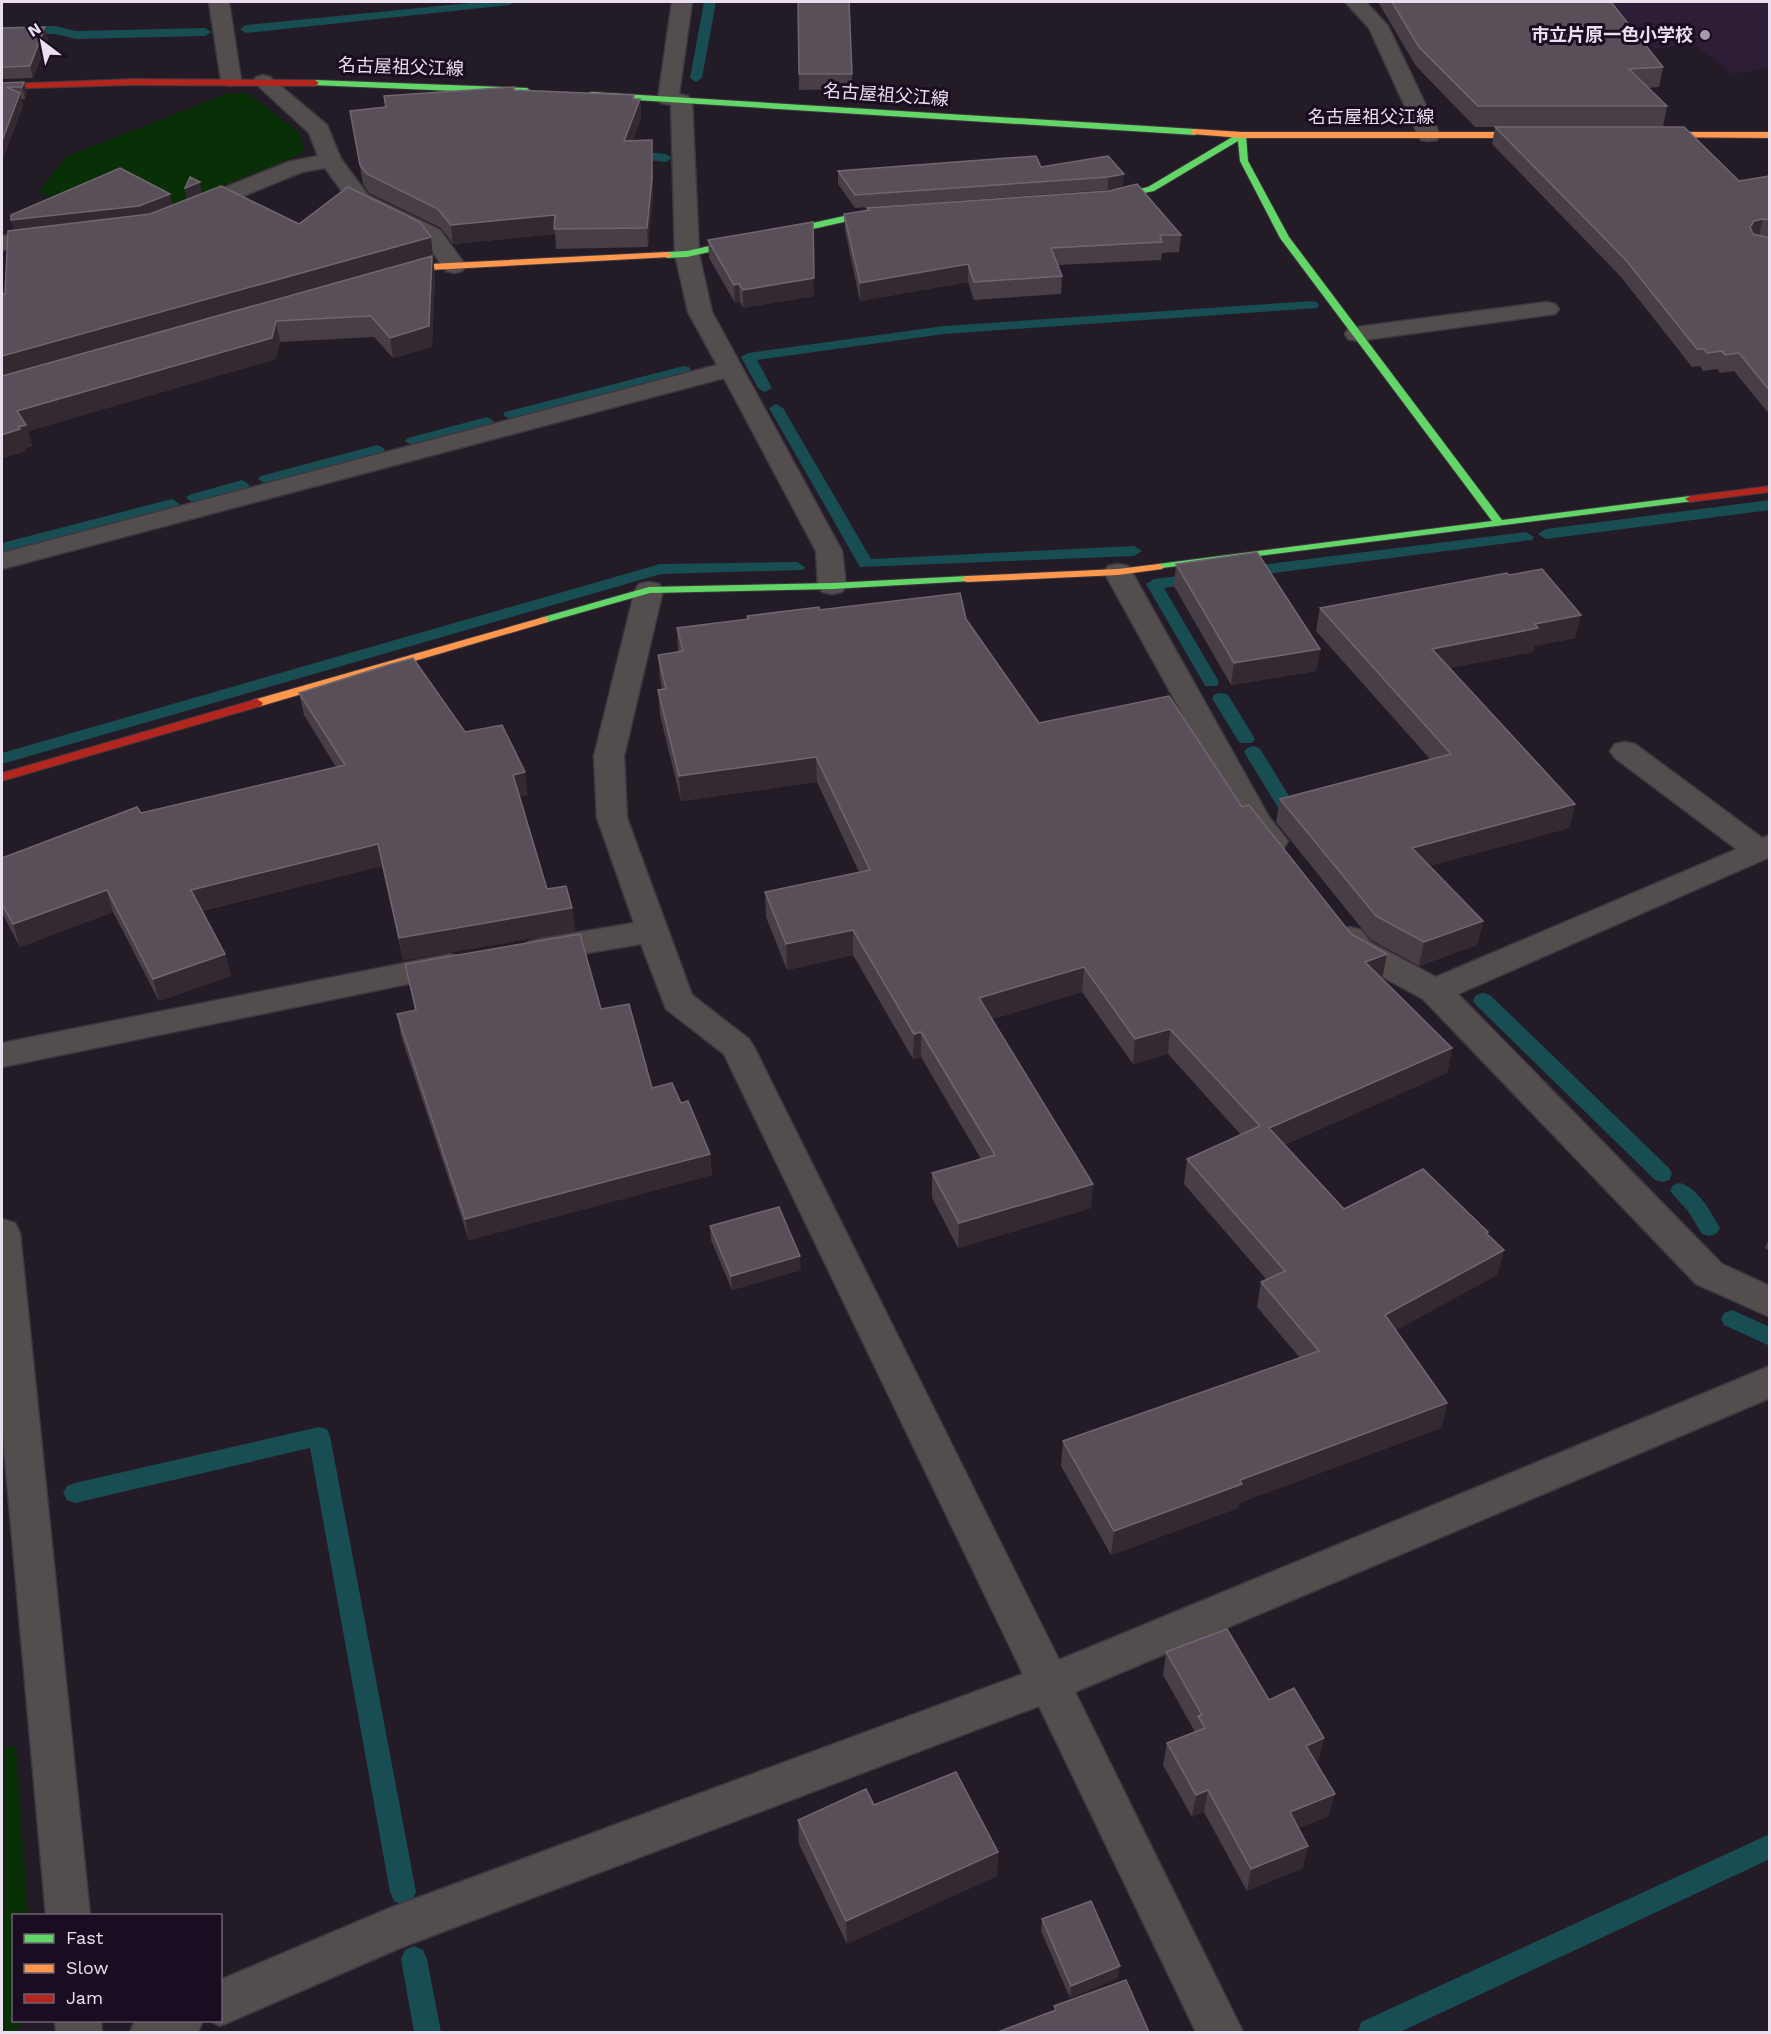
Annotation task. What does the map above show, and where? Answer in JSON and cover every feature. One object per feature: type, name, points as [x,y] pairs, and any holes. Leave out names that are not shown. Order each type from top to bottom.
[{"type":"street","points":[[219,2],[231,80]]},
{"type":"street","points":[[682,2],[675,99],[687,254],[700,312],[829,551],[832,586]]},
{"type":"street","points":[[1354,2],[1378,26],[1429,135]]},
{"type":"street","name":"名古屋祖父江線","points":[[2,87],[231,80],[542,92]]},
{"type":"street","points":[[263,81],[319,130],[330,159],[360,200],[432,235],[454,266]]},
{"type":"street","name":"名古屋祖父江線","points":[[576,94],[1242,135],[1546,135]]},
{"type":"street","points":[[1085,200],[1108,199],[1152,189],[1242,135],[1244,161],[1285,238],[1498,523]]},
{"type":"street","points":[[1629,135],[1770,135]]},
{"type":"street","points":[[178,214],[296,167],[330,159]]},
{"type":"street","points":[[374,283],[430,267],[687,254],[853,217],[909,212]]},
{"type":"street","points":[[2,243],[79,235]]},
{"type":"street","points":[[1357,334],[1547,309]]},
{"type":"street","points":[[2,561],[731,369]]},
{"type":"street","points":[[2,777],[650,590],[832,586],[1118,572],[1770,489]]},
{"type":"street","points":[[1118,572],[1257,822],[1287,858]]},
{"type":"street","points":[[650,590],[609,756],[612,818],[678,1001],[737,1047],[1220,2032]]},
{"type":"street","points":[[1625,751],[1764,847]]},
{"type":"street","points":[[1435,991],[1764,847]]},
{"type":"street","points":[[1330,913],[1359,950],[1435,991],[1709,1274],[1770,1303]]},
{"type":"street","points":[[516,954],[653,932]]},
{"type":"street","points":[[2,1055],[424,969],[481,960]]},
{"type":"street","points":[[2,1233],[68,1914]]},
{"type":"street","points":[[222,2002],[390,1930],[1048,1684],[1770,1381]]},
{"type":"street","points":[[153,2032],[176,2022]]},
{"type":"shaded area","name":"市立片原一色小学校","points":[[1531,2],[1769,2],[1769,68],[1733,74],[1693,44],[1655,49],[1622,18]]},
{"type":"green space","points":[[229,93],[247,93],[300,133],[304,153],[136,221],[119,223],[38,192],[67,156]]},
{"type":"green space","points":[[16,1745],[28,1914],[12,1914],[12,2022],[21,2022],[16,2032],[2,2032],[2,1749]]},
{"type":"building","points":[[798,2],[849,2],[852,74],[799,74]]},
{"type":"building","points":[[1392,2],[1611,2],[1663,67],[1629,69],[1667,106],[1478,106],[1419,47]]},
{"type":"building","points":[[45,27],[30,66],[2,67],[2,28]]},
{"type":"building","points":[[24,82],[22,87],[6,87],[20,93],[2,141],[2,83]]},
{"type":"building","points":[[514,87],[514,90],[634,95],[633,99],[640,99],[624,141],[652,140],[652,178],[647,228],[554,229],[555,215],[451,225],[438,209],[367,174],[360,165],[350,111],[386,107],[384,96]]},
{"type":"building","points":[[1495,127],[1684,127],[1739,181],[1770,176],[1770,220],[1754,221],[1750,227],[1753,234],[1770,238],[1770,391],[1739,353],[1725,355],[1722,351],[1707,353],[1704,349],[1697,349],[1625,259]]},
{"type":"building","points":[[1036,156],[1041,167],[1108,156],[1124,174],[855,195],[838,171]]},
{"type":"building","points":[[120,168],[170,194],[139,206],[11,220],[11,215]]},
{"type":"building","points":[[190,177],[200,182],[185,188]]},
{"type":"building","points":[[1137,184],[1181,235],[1160,235],[1162,242],[1051,248],[1062,276],[974,282],[968,264],[860,283],[844,214],[869,210],[867,208],[1109,191]]},
{"type":"building","points":[[221,186],[299,224],[348,187],[420,222],[431,237],[2,356],[2,294],[5,294],[8,231],[150,214]]},
{"type":"building","points":[[813,222],[814,278],[743,290],[739,284],[734,285],[708,240]]},
{"type":"building","points":[[432,256],[429,326],[390,338],[371,316],[276,321],[272,338],[17,411],[26,425],[2,435],[2,376]]},
{"type":"building","points":[[1257,552],[1320,649],[1234,663],[1176,564]]},
{"type":"building","points":[[1542,569],[1581,615],[1535,624],[1538,628],[1432,649],[1575,804],[1412,848],[1483,921],[1424,942],[1376,916],[1280,799],[1451,754],[1320,608],[1507,573],[1509,575]]},
{"type":"building","points":[[960,593],[966,619],[1039,723],[1169,696],[1242,807],[1249,805],[1351,934],[1387,954],[1365,962],[1452,1048],[1269,1128],[1344,1209],[1423,1169],[1504,1250],[1385,1315],[1447,1403],[1240,1480],[1242,1484],[1114,1531],[1063,1441],[1319,1351],[1261,1282],[1285,1271],[1187,1159],[1260,1126],[1170,1029],[1135,1039],[1084,967],[979,998],[1093,1184],[959,1223],[932,1173],[995,1155],[921,1032],[914,1034],[853,930],[786,944],[765,892],[870,870],[816,757],[679,776],[658,690],[666,689],[658,655],[683,651],[677,628],[819,607],[819,610]]},
{"type":"building","points":[[413,658],[465,732],[502,725],[525,772],[513,775],[547,889],[566,886],[572,908],[399,938],[378,844],[191,890],[225,954],[153,979],[107,890],[13,924],[2,904],[2,858],[137,807],[141,813],[345,765],[299,693]]},
{"type":"building","points":[[580,934],[601,1009],[629,1004],[652,1088],[672,1083],[681,1103],[688,1101],[710,1154],[465,1219],[397,1014],[416,1010],[405,964]]},
{"type":"building","points":[[779,1207],[800,1256],[731,1276],[710,1226]]},
{"type":"building","points":[[1227,1629],[1269,1700],[1294,1688],[1324,1738],[1306,1746],[1335,1794],[1290,1812],[1308,1846],[1251,1869],[1208,1790],[1196,1795],[1167,1743],[1205,1728],[1198,1716],[1202,1715],[1166,1652]]},
{"type":"building","points":[[956,1772],[998,1852],[846,1921],[798,1820],[866,1789],[874,1805]]},
{"type":"building","points":[[1091,1901],[1120,1966],[1071,1986],[1042,1919]]},
{"type":"building","points":[[1126,1980],[1149,2032],[998,2032],[1056,2010],[1054,2006]]},
{"type":"waterway","points":[[246,29],[509,2]]},
{"type":"waterway","points":[[696,78],[710,2]]},
{"type":"waterway","points":[[2,31],[55,30],[76,35],[205,32]]},
{"type":"waterway","points":[[627,154],[666,158]]},
{"type":"waterway","points":[[765,388],[748,357],[944,330],[1312,305]]},
{"type":"waterway","points":[[510,415],[684,370]]},
{"type":"waterway","points":[[776,408],[866,564],[1134,551]]},
{"type":"waterway","points":[[413,441],[487,421]]},
{"type":"waterway","points":[[266,479],[377,450]]},
{"type":"waterway","points":[[194,498],[242,485]]},
{"type":"waterway","points":[[2,548],[172,504]]},
{"type":"waterway","points":[[1546,534],[1770,505]]},
{"type":"waterway","points":[[1243,572],[1526,537]]},
{"type":"waterway","points":[[2,759],[660,569],[797,567]]},
{"type":"waterway","points":[[1202,578],[1154,584],[1211,682]]},
{"type":"waterway","points":[[1221,698],[1246,739]]},
{"type":"waterway","points":[[1253,752],[1294,819]]},
{"type":"waterway","points":[[1483,1000],[1662,1174]]},
{"type":"waterway","points":[[1680,1191],[1695,1205],[1709,1228]]},
{"type":"waterway","points":[[1732,1319],[1770,1337]]},
{"type":"waterway","points":[[75,1493],[319,1436],[403,1892]]},
{"type":"waterway","points":[[1371,2032],[1770,1846]]},
{"type":"waterway","points":[[414,1959],[428,2032]]},
{"type":"traffic: fast","points":[[315,83],[527,91]]},
{"type":"traffic: fast","points":[[591,95],[1195,132]]},
{"type":"traffic: fast","points":[[1100,199],[1151,189],[1242,135],[1244,161],[1285,238],[1499,523]]},
{"type":"traffic: fast","points":[[667,255],[687,254],[853,217],[890,213]]},
{"type":"traffic: fast","points":[[1158,567],[1690,499]]},
{"type":"traffic: fast","points":[[544,620],[649,590],[832,586],[967,579]]},
{"type":"traffic: slow","points":[[1195,132],[1242,135],[1537,135]]},
{"type":"traffic: slow","points":[[1648,135],[1770,135]]},
{"type":"traffic: slow","points":[[390,278],[430,267],[667,255]]},
{"type":"traffic: slow","points":[[967,579],[1118,572],[1158,567]]},
{"type":"traffic: slow","points":[[257,703],[544,620]]},
{"type":"traffic: jam","points":[[2,87],[133,82],[315,83]]},
{"type":"traffic: jam","points":[[1690,499],[1770,489]]},
{"type":"traffic: jam","points":[[2,777],[257,703]]},
{"type":"place","name":"市立片原一色小学校","points":[[1705,35]]}]
